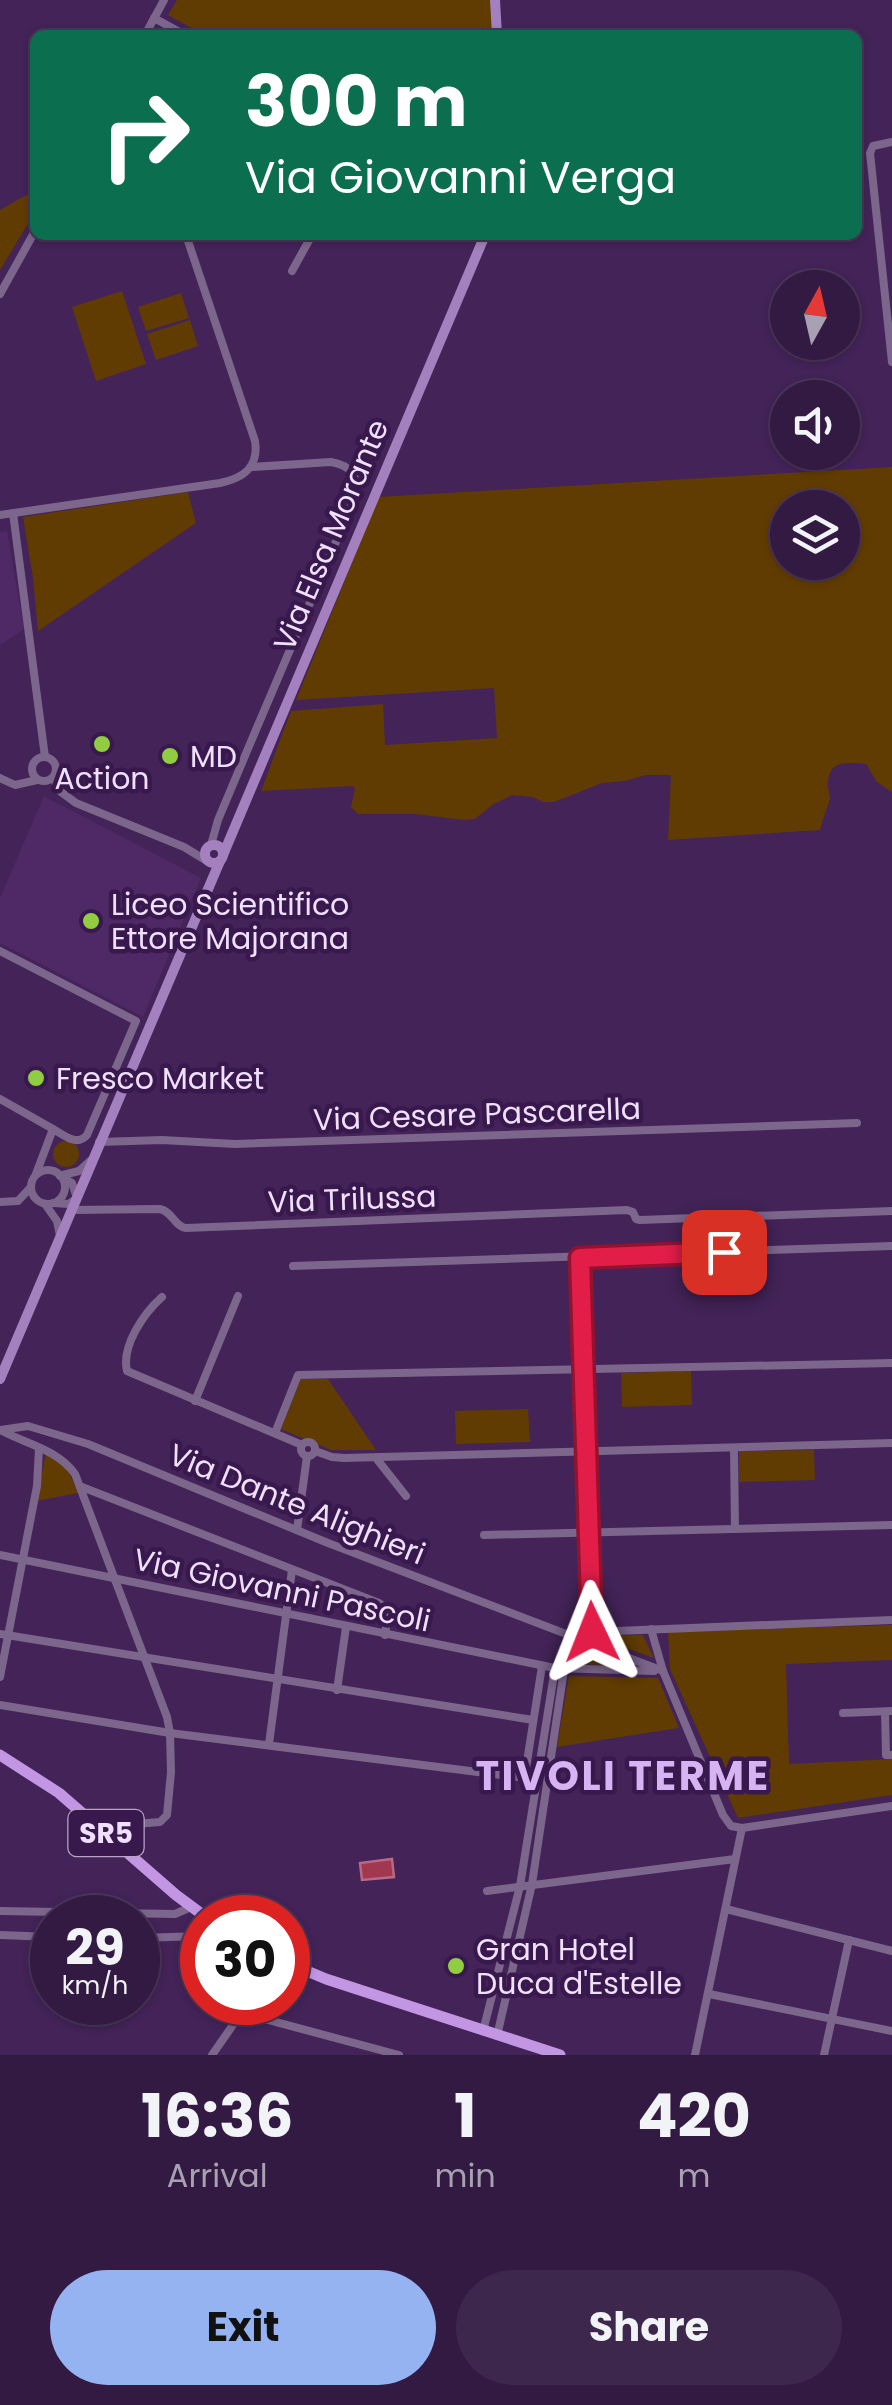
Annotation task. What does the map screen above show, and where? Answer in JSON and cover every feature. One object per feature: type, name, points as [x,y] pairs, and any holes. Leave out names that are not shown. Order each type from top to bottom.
[{"type":"main road","name":"SR5","points":[[0,1755],[52,1787],[180,1897]]},
{"type":"main road","points":[[310,1972],[560,2055]]},
{"type":"street","points":[[148,30],[164,0]]},
{"type":"street","points":[[495,0],[497,30]]},
{"type":"street","points":[[154,18],[176,30]]},
{"type":"street","points":[[892,142],[873,146],[870,151],[892,362]]},
{"type":"street","points":[[0,294],[30,240]]},
{"type":"street","points":[[188,240],[255,440],[257,452],[252,467]]},
{"type":"street","points":[[292,271],[309,240]]},
{"type":"street","name":"Via Elsa Morante","points":[[0,1379],[483,240]]},
{"type":"street","points":[[0,515],[220,483],[252,467],[331,462],[350,470],[357,484],[355,497],[218,820],[204,855],[207,860]]},
{"type":"street","points":[[0,778],[15,785],[46,782],[56,771],[45,757],[13,513]]},
{"type":"street","points":[[37,780],[32,765],[45,757]]},
{"type":"street","points":[[53,778],[76,803],[184,846],[213,864],[222,858],[219,847],[184,846]]},
{"type":"street","points":[[0,951],[136,1022],[81,1141],[53,1130],[0,1099]]},
{"type":"street","name":"Via Cesare Pascarella","points":[[99,1142],[235,1144],[857,1123]]},
{"type":"street","points":[[0,1202],[18,1200],[30,1187],[53,1130]]},
{"type":"street","points":[[30,1187],[36,1200],[49,1204],[58,1201],[64,1192],[64,1180],[43,1154]]},
{"type":"street","points":[[58,1174],[79,1170],[93,1158]]},
{"type":"street","points":[[36,1174],[45,1170],[71,1182],[75,1204]]},
{"type":"street","points":[[49,1204],[60,1237]]},
{"type":"street","name":"Via Trilussa","points":[[49,1204],[160,1208],[186,1228],[627,1210],[636,1219],[892,1211]]},
{"type":"street","points":[[293,1266],[892,1246]]},
{"type":"street","points":[[580,1258],[592,1632]]},
{"type":"street","points":[[195,1401],[238,1296]]},
{"type":"street","points":[[162,1297],[141,1320],[126,1369],[134,1376],[302,1446],[301,1450],[311,1454],[376,1458],[892,1443]]},
{"type":"street","points":[[275,1434],[298,1374],[892,1362]]},
{"type":"street","name":"Via Dante Alighieri","points":[[0,1430],[28,1426],[71,1438],[663,1672]]},
{"type":"street","points":[[0,1430],[58,1456],[81,1486],[167,1716],[167,1815],[158,1822],[123,1825],[109,1836]]},
{"type":"street","points":[[0,1678],[4,1635],[36,1486],[39,1448]]},
{"type":"street","points":[[734,1448],[735,1529]]},
{"type":"street","points":[[297,1530],[311,1454]]},
{"type":"street","points":[[376,1458],[406,1496]]},
{"type":"street","points":[[81,1486],[385,1606],[385,1635]]},
{"type":"street","points":[[484,1535],[892,1525]]},
{"type":"street","name":"Via Giovanni Pascoli","points":[[0,1555],[542,1666],[663,1672]]},
{"type":"street","points":[[269,1744],[292,1570]]},
{"type":"street","points":[[483,2031],[520,1886],[559,1669],[576,1638],[592,1632],[892,1620]]},
{"type":"street","points":[[337,1690],[346,1627]]},
{"type":"street","points":[[651,1629],[663,1672],[736,1848]]},
{"type":"street","points":[[4,1635],[534,1720]]},
{"type":"street","points":[[0,1705],[170,1733],[522,1776],[542,1666]]},
{"type":"street","points":[[497,2036],[532,1884],[559,1669]]},
{"type":"street","points":[[843,1713],[888,1711],[886,1755],[892,1755]]},
{"type":"street","points":[[723,1815],[732,1826],[742,1828],[892,1806]]},
{"type":"street","points":[[694,2055],[742,1828]]},
{"type":"street","points":[[487,1891],[735,1859]]},
{"type":"street","points":[[726,1909],[892,1951]]},
{"type":"street","points":[[0,1911],[180,1912]]},
{"type":"street","points":[[170,1938],[175,1914]]},
{"type":"street","points":[[0,1936],[30,1937]]},
{"type":"street","points":[[160,1938],[180,1937]]},
{"type":"street","points":[[824,2055],[849,1940]]},
{"type":"street","points":[[709,1994],[892,2031]]},
{"type":"street","points":[[212,2055],[233,2025]]},
{"type":"street","points":[[290,2025],[400,2055]]},
{"type":"shaded area","points":[[177,0],[491,0],[493,30],[195,30],[168,15]]},
{"type":"shaded area","points":[[30,193],[30,220],[0,270],[0,210]]},
{"type":"shaded area","points":[[122,291],[146,364],[96,381],[72,307]]},
{"type":"shaded area","points":[[181,293],[189,318],[146,331],[138,307]]},
{"type":"shaded area","points":[[190,320],[198,346],[156,360],[147,334]]},
{"type":"shaded area","points":[[892,467],[892,792],[877,782],[866,764],[836,766],[829,775],[830,798],[820,830],[668,840],[671,775],[602,783],[554,802],[512,795],[475,819],[464,820],[415,814],[358,814],[351,807],[353,786],[261,791],[291,711],[383,704],[385,745],[497,738],[494,688],[296,700],[379,497]]},
{"type":"shaded area","points":[[188,492],[196,523],[38,631],[23,517]]},
{"type":"shaded area","points":[[7,531],[24,629],[0,645],[0,532]]},
{"type":"shaded area","name":"Liceo Scientifico Ettore Majorana","points":[[44,796],[201,878],[143,1017],[0,943],[0,898]]},
{"type":"shaded area","points":[[66,1141],[75,1145],[79,1154],[75,1163],[66,1167],[57,1163],[53,1154],[57,1145]]},
{"type":"shaded area","points":[[691,1371],[692,1405],[622,1407],[621,1373]]},
{"type":"shaded area","points":[[301,1379],[328,1379],[376,1450],[331,1450],[281,1429]]},
{"type":"shaded area","points":[[528,1409],[530,1442],[456,1444],[455,1411]]},
{"type":"shaded area","points":[[814,1450],[815,1480],[739,1482],[739,1451]]},
{"type":"shaded area","points":[[46,1453],[67,1468],[78,1493],[36,1501]]},
{"type":"shaded area","points":[[892,1625],[892,1660],[786,1664],[789,1764],[892,1759],[892,1795],[738,1818],[670,1669],[668,1632]]},
{"type":"shaded area","points":[[643,1635],[654,1658],[592,1636]]},
{"type":"shaded area","points":[[580,1647],[634,1666],[579,1664]]},
{"type":"shaded area","points":[[569,1676],[658,1678],[679,1728],[557,1747]]},
{"type":"shaded area","points":[[392,1859],[394,1877],[362,1880],[360,1863]]},
{"type":"place","name":"Action","points":[[102,744]]},
{"type":"place","name":"MD","points":[[170,756]]},
{"type":"place","name":"Liceo Scientifico Ettore Majorana","points":[[91,921]]},
{"type":"place","name":"Fresco Market","points":[[36,1078]]},
{"type":"place","name":"Gran Hotel Duca d'Estelle","points":[[456,1966]]},
{"type":"district","name":"TIVOLI TERME","points":[[623,1776]]},
{"type":"route","points":[[592,1632],[580,1258],[724,1252]]}]
